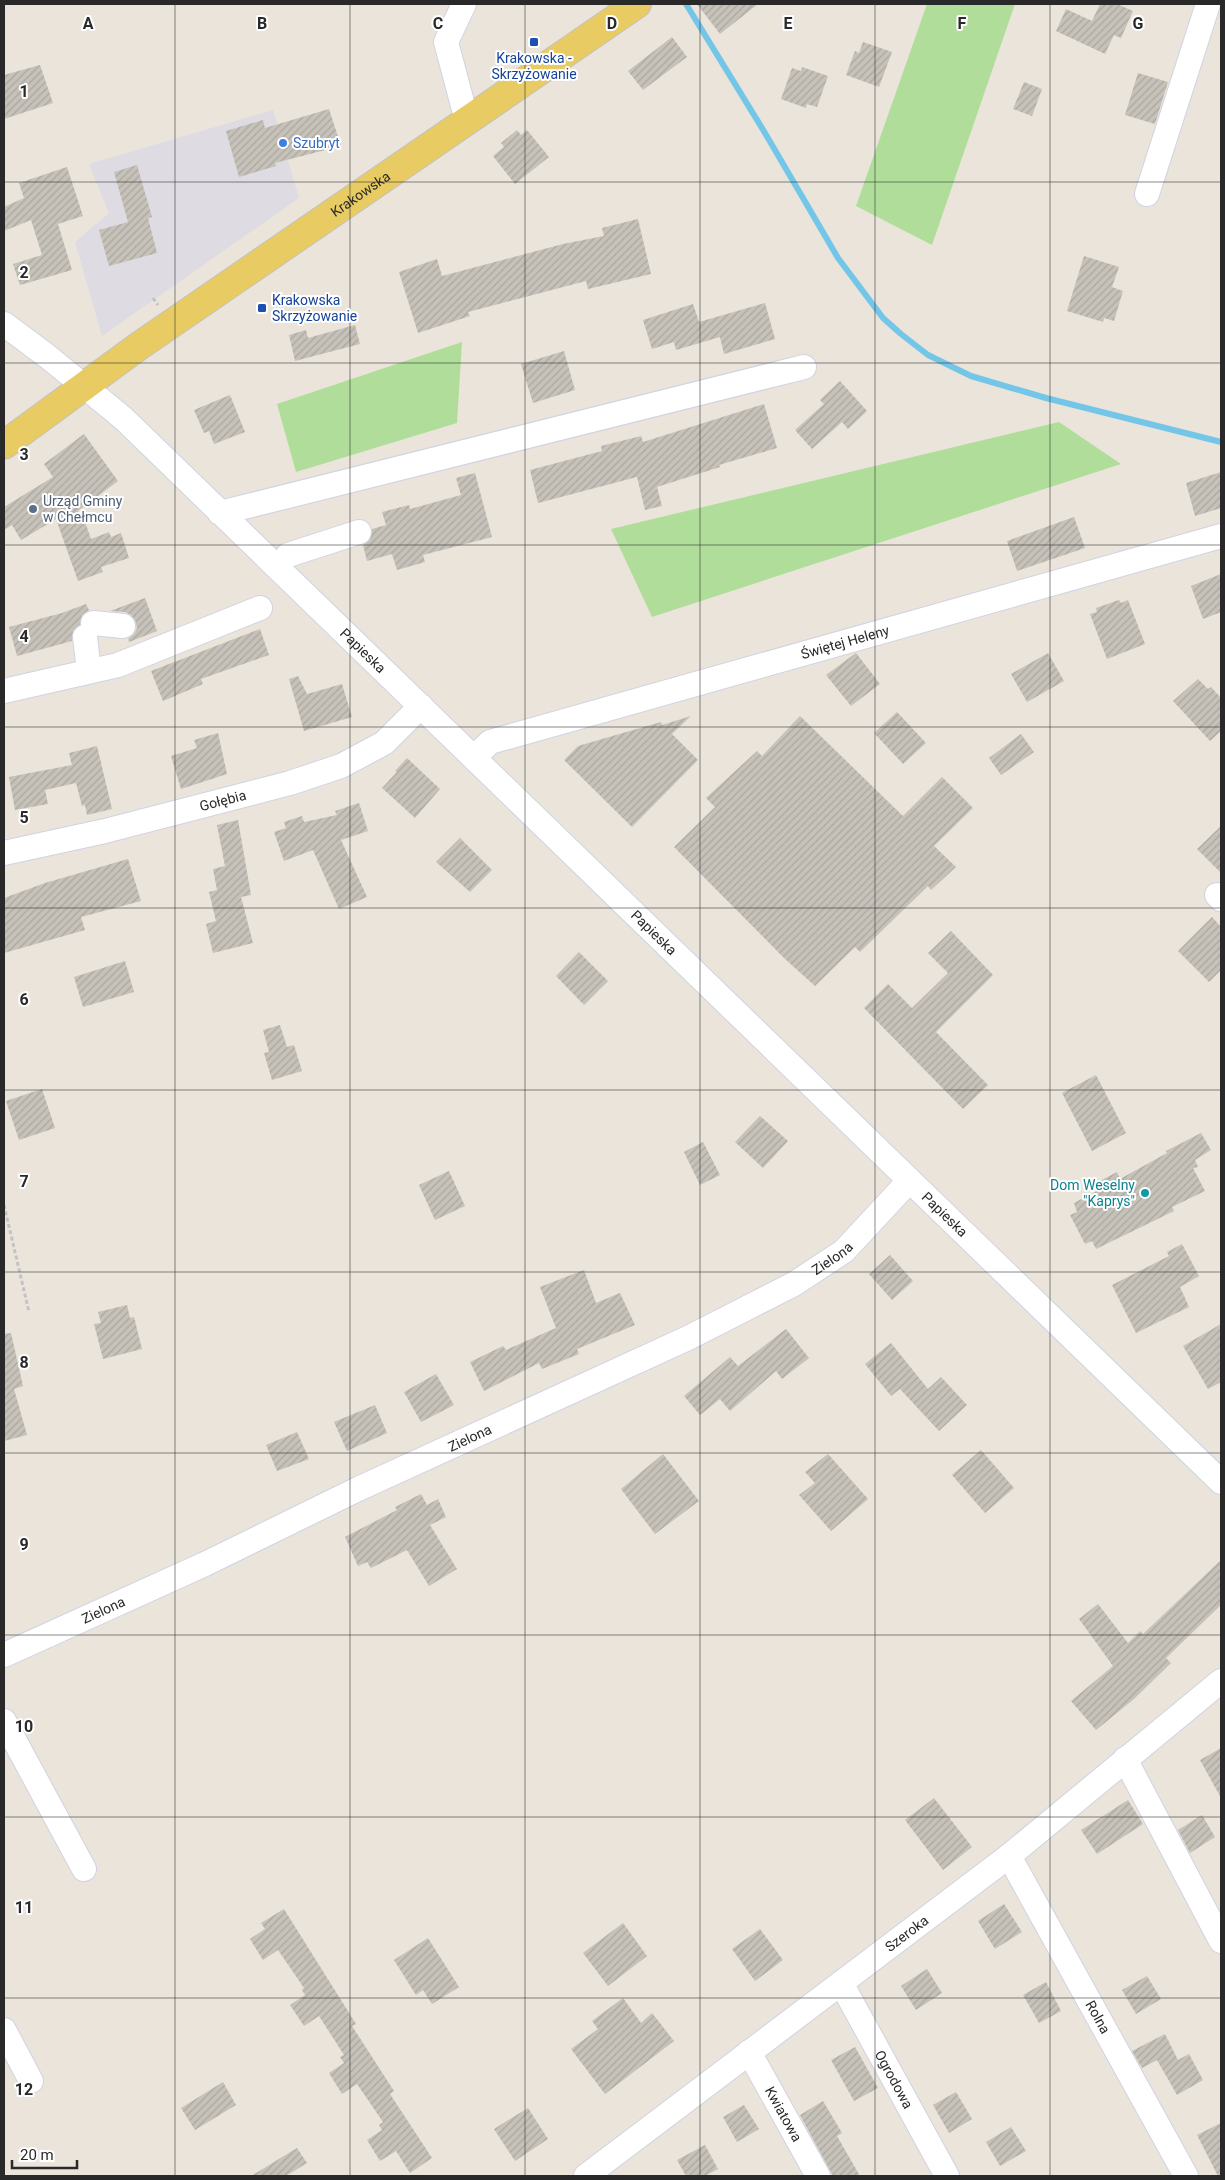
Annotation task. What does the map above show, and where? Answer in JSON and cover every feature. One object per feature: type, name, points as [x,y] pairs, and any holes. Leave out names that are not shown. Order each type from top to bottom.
[{"type":"main road","name":"Krakowska","points":[[4,445],[145,342],[466,121],[623,8]]},
{"type":"street","points":[[464,4],[446,42],[466,121]]},
{"type":"street","points":[[1147,194],[1208,4]]},
{"type":"street","name":"Papieska","points":[[4,324],[124,418],[1221,1482]]},
{"type":"street","points":[[220,513],[804,367]]},
{"type":"street","points":[[288,555],[359,532]]},
{"type":"street","name":"Świętej Heleny","points":[[475,757],[490,742],[1221,536]]},
{"type":"street","points":[[4,691],[118,665],[260,608]]},
{"type":"street","points":[[89,671],[89,630],[123,626]]},
{"type":"street","name":"Gołębia","points":[[4,853],[133,824],[290,783],[341,766],[384,743],[421,706]]},
{"type":"street","name":"Zielona","points":[[4,1655],[205,1564],[358,1489],[688,1338],[794,1284],[844,1251],[909,1181]]},
{"type":"street","name":"Szeroka","points":[[586,2176],[1009,1856],[1221,1680]]},
{"type":"street","points":[[4,1721],[84,1869]]},
{"type":"street","points":[[1125,1759],[1221,1941]]},
{"type":"street","name":"Rolna","points":[[1009,1856],[1186,2176]]},
{"type":"street","name":"Ogrodowa","points":[[841,1983],[948,2176]]},
{"type":"street","points":[[4,2030],[30,2081]]},
{"type":"street","name":"Kwiatowa","points":[[749,2052],[818,2176]]},
{"type":"path","points":[[4,1205],[29,1312]]},
{"type":"shaded area","points":[[273,110],[299,198],[102,336],[75,242],[109,213],[89,164]]},
{"type":"green space","points":[[927,4],[1015,4],[932,245],[856,206]]},
{"type":"green space","points":[[462,342],[457,423],[296,472],[277,404]]},
{"type":"green space","points":[[1059,422],[1121,464],[652,617],[611,529]]},
{"type":"building","points":[[697,4],[758,4],[720,34]]},
{"type":"building","points":[[1100,4],[1117,4],[1133,11],[1121,38],[1114,35],[1105,54],[1056,31],[1066,9],[1092,21]]},
{"type":"building","points":[[672,37],[687,57],[643,90],[628,71]]},
{"type":"building","points":[[863,42],[892,52],[879,87],[846,75],[855,51],[859,53]]},
{"type":"building","points":[[40,65],[53,103],[4,119],[4,75]]},
{"type":"building","points":[[802,67],[828,76],[817,107],[807,104],[806,108],[781,99],[792,68],[801,71]]},
{"type":"building","points":[[1138,73],[1168,82],[1155,124],[1125,115]]},
{"type":"building","points":[[1024,82],[1042,89],[1032,116],[1013,109]]},
{"type":"building","points":[[329,109],[341,146],[275,163],[276,166],[239,177],[226,131],[263,120],[265,128]]},
{"type":"building","points":[[517,130],[521,135],[527,130],[549,157],[515,184],[493,156],[504,147],[501,143]]},
{"type":"building","points":[[137,165],[152,217],[148,218],[157,253],[109,266],[99,230],[128,222],[114,172]]},
{"type":"building","points":[[67,167],[83,216],[58,224],[72,270],[20,285],[13,264],[42,255],[31,220],[4,231],[4,207],[24,198],[19,183]]},
{"type":"building","points":[[638,219],[651,274],[588,289],[586,281],[468,312],[470,316],[418,333],[399,272],[437,259],[442,276],[563,244],[604,236],[602,228]]},
{"type":"building","points":[[1084,256],[1119,267],[1112,287],[1123,291],[1114,321],[1104,318],[1103,322],[1067,311]]},
{"type":"building","points":[[765,303],[775,339],[724,354],[720,337],[676,350],[674,342],[652,349],[643,320],[693,304],[699,322]]},
{"type":"building","points":[[355,325],[360,344],[295,361],[289,335],[306,330],[308,338]]},
{"type":"building","points":[[564,351],[575,390],[533,403],[521,364]]},
{"type":"building","points":[[840,381],[867,411],[848,429],[842,422],[812,449],[795,430],[824,404],[820,400]]},
{"type":"building","points":[[230,395],[245,432],[214,444],[209,431],[204,433],[194,410]]},
{"type":"building","points":[[764,404],[777,448],[719,465],[720,467],[657,487],[662,506],[645,510],[637,477],[538,503],[530,470],[602,451],[601,446],[641,436],[643,442]]},
{"type":"building","points":[[84,434],[118,481],[78,511],[84,519],[91,539],[109,532],[111,537],[121,533],[129,558],[101,567],[103,572],[78,581],[56,519],[21,540],[12,525],[4,530],[4,507],[53,477],[44,464]]},
{"type":"building","points":[[1221,472],[1221,508],[1195,516],[1186,483]]},
{"type":"building","points":[[475,473],[492,537],[423,555],[425,562],[397,570],[392,554],[367,561],[363,545],[369,541],[372,529],[386,525],[382,512],[409,505],[410,509],[461,495],[456,478]]},
{"type":"building","points":[[1074,517],[1085,548],[1017,571],[1007,541]]},
{"type":"building","points":[[1221,574],[1221,612],[1203,619],[1191,586]]},
{"type":"building","points":[[145,598],[157,631],[129,642],[128,639],[137,628],[135,620],[125,612],[110,611]]},
{"type":"building","points":[[1119,600],[1121,603],[1128,600],[1145,644],[1107,659],[1090,614],[1097,612],[1096,608]]},
{"type":"building","points":[[86,604],[89,610],[82,615],[80,625],[73,631],[72,641],[17,656],[9,627],[62,613]]},
{"type":"building","points":[[260,629],[269,655],[201,679],[203,684],[163,701],[151,671]]},
{"type":"building","points":[[856,653],[880,684],[851,706],[826,675]]},
{"type":"building","points":[[1048,653],[1064,681],[1027,702],[1011,674]]},
{"type":"building","points":[[298,676],[307,694],[342,684],[352,717],[304,731],[289,679]]},
{"type":"building","points":[[1198,679],[1208,689],[1211,687],[1221,698],[1221,731],[1210,741],[1173,701]]},
{"type":"building","points":[[897,712],[926,743],[903,764],[874,733]]},
{"type":"building","points":[[691,716],[672,734],[698,760],[632,827],[564,760],[578,746],[661,722],[662,725]]},
{"type":"building","points":[[800,716],[903,816],[942,777],[973,808],[934,846],[956,867],[931,890],[928,886],[860,952],[855,947],[815,986],[784,958],[674,847],[715,807],[706,798],[757,751],[762,756]]},
{"type":"building","points":[[218,733],[227,774],[181,789],[171,756],[197,748],[194,740]]},
{"type":"building","points":[[1021,734],[1034,752],[1001,775],[989,758]]},
{"type":"building","points":[[97,746],[112,809],[87,815],[85,805],[82,806],[76,783],[45,790],[48,804],[15,810],[9,777],[72,765],[69,753]]},
{"type":"building","points":[[407,758],[440,789],[415,818],[382,788]]},
{"type":"building","points":[[359,803],[368,831],[341,840],[367,897],[339,909],[313,850],[284,861],[274,832],[286,828],[284,822],[302,816],[304,822],[337,815],[335,811]]},
{"type":"building","points":[[238,820],[251,895],[241,897],[253,943],[213,953],[206,924],[216,921],[209,892],[217,890],[213,869],[225,866],[217,825]]},
{"type":"building","points":[[1221,826],[1221,873],[1197,849]]},
{"type":"building","points":[[460,838],[492,870],[470,892],[436,862]]},
{"type":"building","points":[[128,859],[141,901],[81,917],[85,930],[4,953],[4,898],[45,883]]},
{"type":"building","points":[[1212,917],[1221,927],[1221,970],[1209,982],[1178,951]]},
{"type":"building","points":[[951,931],[993,975],[936,1032],[988,1085],[963,1109],[864,1008],[888,984],[912,1008],[948,973],[928,953]]},
{"type":"building","points":[[579,952],[608,981],[584,1005],[556,976]]},
{"type":"building","points":[[125,961],[134,992],[83,1007],[74,977]]},
{"type":"building","points":[[280,1025],[287,1047],[294,1045],[302,1071],[272,1080],[264,1053],[269,1052],[263,1030]]},
{"type":"building","points":[[1096,1075],[1126,1133],[1092,1151],[1062,1093]]},
{"type":"building","points":[[42,1089],[55,1128],[19,1140],[6,1101]]},
{"type":"building","points":[[760,1116],[788,1141],[763,1168],[735,1142]]},
{"type":"building","name":"Dom Weselny \"Kaprys\"","points":[[1201,1133],[1211,1150],[1195,1160],[1198,1167],[1193,1168],[1205,1191],[1172,1207],[1174,1211],[1096,1249],[1092,1241],[1085,1244],[1070,1215],[1077,1212],[1074,1203],[1099,1190],[1101,1188],[1098,1182],[1117,1172],[1120,1179],[1167,1153],[1166,1151]]},
{"type":"building","points":[[703,1142],[720,1175],[700,1185],[684,1152]]},
{"type":"building","points":[[449,1171],[465,1206],[435,1220],[419,1185]]},
{"type":"building","points":[[1182,1244],[1199,1276],[1180,1287],[1189,1307],[1136,1333],[1112,1285],[1169,1256],[1167,1252]]},
{"type":"building","points":[[890,1255],[913,1281],[892,1300],[869,1274]]},
{"type":"building","points":[[584,1270],[596,1303],[620,1293],[635,1325],[577,1349],[579,1354],[542,1369],[539,1363],[484,1391],[470,1362],[503,1346],[506,1350],[556,1328],[540,1287]]},
{"type":"building","points":[[127,1305],[130,1318],[134,1317],[142,1349],[103,1359],[94,1324],[101,1323],[98,1312]]},
{"type":"building","points":[[1221,1324],[1221,1382],[1208,1389],[1183,1346]]},
{"type":"building","points":[[786,1329],[809,1358],[782,1379],[776,1371],[730,1411],[720,1399],[700,1415],[684,1396],[730,1357],[738,1366]]},
{"type":"building","points":[[11,1333],[23,1386],[14,1389],[27,1435],[4,1441],[4,1334]]},
{"type":"building","points":[[891,1343],[928,1389],[941,1377],[967,1405],[939,1431],[900,1389],[891,1396],[865,1364]]},
{"type":"building","points":[[436,1374],[454,1405],[421,1422],[404,1392]]},
{"type":"building","points":[[375,1405],[387,1433],[347,1451],[334,1422]]},
{"type":"building","points":[[297,1432],[309,1459],[277,1471],[266,1445]]},
{"type":"building","points":[[981,1450],[1014,1488],[985,1513],[952,1475]]},
{"type":"building","points":[[663,1454],[699,1501],[655,1534],[621,1489]]},
{"type":"building","points":[[828,1454],[868,1499],[831,1531],[799,1495],[815,1483],[805,1472]]},
{"type":"building","points":[[421,1494],[427,1505],[438,1499],[446,1517],[430,1525],[457,1569],[429,1586],[407,1550],[371,1568],[367,1562],[358,1566],[345,1537],[397,1510],[395,1507]]},
{"type":"building","points":[[1221,1560],[1221,1605],[1166,1658],[1171,1663],[1134,1699],[1096,1730],[1071,1701],[1113,1666],[1079,1619],[1098,1604],[1128,1643],[1140,1631],[1143,1634]]},
{"type":"building","points":[[1221,1748],[1221,1798],[1200,1760]]},
{"type":"building","points":[[934,1798],[972,1847],[943,1870],[905,1820]]},
{"type":"building","points":[[1128,1800],[1143,1824],[1097,1854],[1081,1830]]},
{"type":"building","points":[[1202,1815],[1215,1837],[1190,1853],[1178,1830]]},
{"type":"building","points":[[1004,1904],[1022,1932],[995,1949],[978,1921]]},
{"type":"building","points":[[284,1909],[356,2024],[352,2026],[394,2091],[390,2094],[432,2158],[410,2173],[396,2151],[380,2161],[367,2140],[382,2130],[379,2125],[383,2122],[357,2084],[342,2094],[329,2073],[344,2063],[340,2057],[344,2055],[319,2016],[304,2026],[290,2005],[305,1995],[302,1990],[304,1988],[278,1950],[263,1960],[250,1939],[265,1929],[261,1923]]},
{"type":"building","points":[[623,1923],[647,1956],[608,1986],[583,1953]]},
{"type":"building","points":[[760,1929],[783,1960],[755,1981],[732,1949]]},
{"type":"building","points":[[428,1938],[459,1987],[432,2004],[423,1990],[416,1995],[394,1960]]},
{"type":"building","points":[[927,1969],[942,1993],[916,2010],[901,1986]]},
{"type":"building","points":[[1147,1976],[1161,1999],[1136,2014],[1122,1990]]},
{"type":"building","points":[[1046,1982],[1061,2011],[1039,2023],[1023,1995]]},
{"type":"building","points":[[623,1998],[641,2023],[652,2013],[674,2041],[605,2094],[571,2049],[598,2029],[592,2021]]},
{"type":"building","points":[[1165,2034],[1178,2060],[1189,2054],[1203,2080],[1177,2095],[1157,2060],[1142,2068],[1132,2051]]},
{"type":"building","points":[[855,2047],[878,2088],[854,2101],[831,2060]]},
{"type":"building","points":[[223,2082],[236,2105],[195,2130],[181,2108]]},
{"type":"building","points":[[956,2092],[972,2119],[949,2133],[933,2105]]},
{"type":"building","points":[[823,2101],[842,2133],[837,2136],[860,2176],[833,2176],[800,2115]]},
{"type":"building","points":[[744,2105],[759,2129],[737,2142],[723,2117]]},
{"type":"building","points":[[528,2108],[548,2139],[515,2161],[494,2129]]},
{"type":"building","points":[[1221,2123],[1221,2176],[1218,2176],[1197,2135]]},
{"type":"building","points":[[1011,2127],[1026,2151],[1000,2166],[986,2142]]},
{"type":"building","points":[[705,2145],[718,2169],[705,2176],[686,2176],[677,2160]]},
{"type":"building","points":[[297,2148],[307,2163],[286,2176],[251,2176]]},
{"type":"waterway","points":[[686,4],[765,133],[838,258],[883,318],[901,334],[928,355],[971,376],[1046,398],[1221,442]]},
{"type":"place","name":"Krakowska - Skrzyżowanie","points":[[534,42]]},
{"type":"place","name":"Szubryt","points":[[283,143]]},
{"type":"place","name":"Krakowska Skrzyżowanie","points":[[262,308]]},
{"type":"place","name":"Urząd Gminy w Chełmcu","points":[[33,509]]},
{"type":"place","name":"Dom Weselny \"Kaprys\"","points":[[1145,1193]]}]
